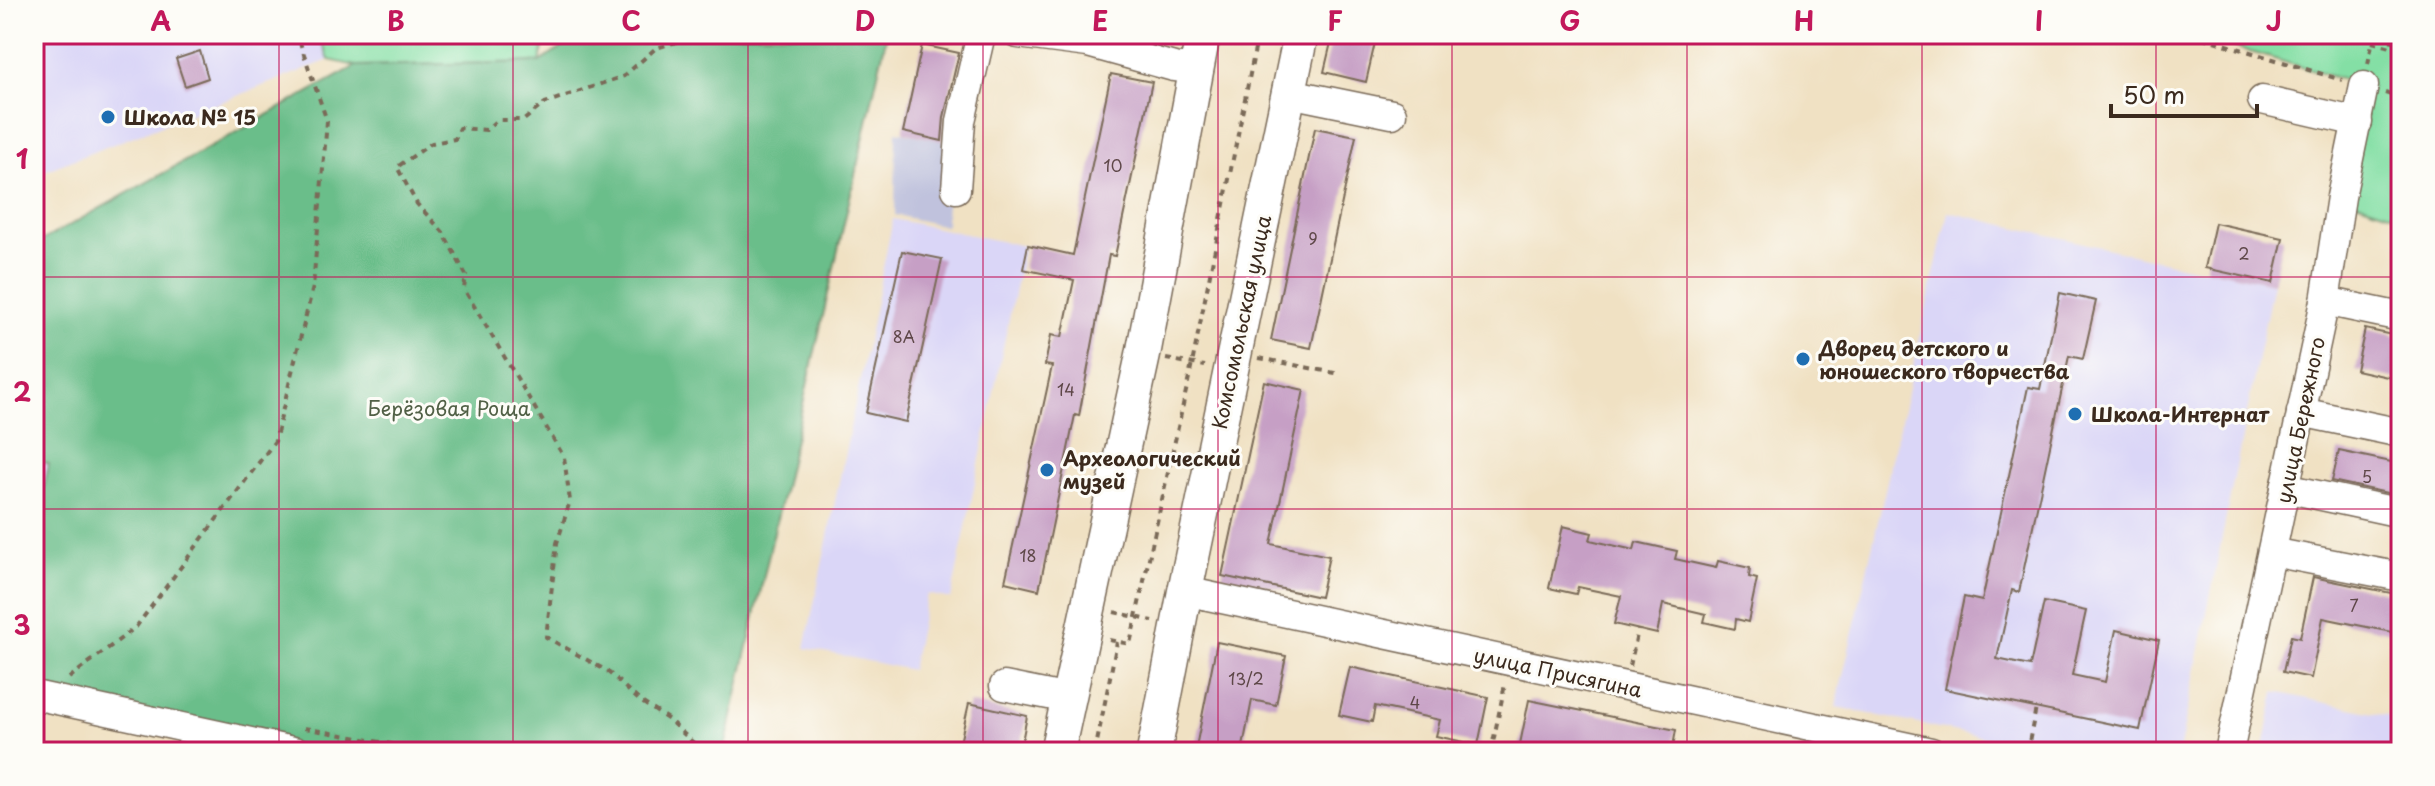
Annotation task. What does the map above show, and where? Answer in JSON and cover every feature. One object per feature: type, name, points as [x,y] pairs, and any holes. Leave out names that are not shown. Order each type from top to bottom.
[{"type":"main road","points":[[1057,752],[1143,355],[1203,34]]},
{"type":"main road","name":"Комсомольская улица","points":[[1154,752],[1185,591],[1244,364],[1301,34]]},
{"type":"street","points":[[956,189],[961,121],[981,34]]},
{"type":"street","points":[[1018,34],[1088,43],[1174,67],[1196,70]]},
{"type":"street","name":"улица Бережного","points":[[2229,752],[2325,301],[2341,197],[2364,86]]},
{"type":"street","points":[[1289,93],[1392,114]]},
{"type":"street","points":[[2262,100],[2358,122]]},
{"type":"street","points":[[2325,301],[2401,317]]},
{"type":"street","points":[[2301,412],[2401,433]]},
{"type":"street","points":[[2285,488],[2401,513]]},
{"type":"street","points":[[2272,552],[2401,577]]},
{"type":"street","name":"улица Присягина","points":[[1185,591],[1626,687],[1843,743],[1931,752]]},
{"type":"street","points":[[1004,686],[1069,699]]},
{"type":"street","points":[[39,696],[297,752]]},
{"type":"path","points":[[39,696],[136,627],[275,441],[313,287],[327,121],[297,34]]},
{"type":"path","points":[[703,752],[669,720],[640,701],[607,671],[546,637],[557,543],[570,501],[564,457],[464,289],[466,275],[443,232],[417,204],[397,167],[432,143],[455,139],[460,128],[486,130],[497,120],[524,120],[545,103],[624,76],[656,48],[691,38],[796,34]]},
{"type":"path","points":[[1105,639],[1130,644],[1192,364],[1258,34]]},
{"type":"path","points":[[2191,34],[2364,86],[2374,34]]},
{"type":"path","points":[[2372,42],[2391,47],[2398,34]]},
{"type":"path","points":[[1143,355],[1192,364],[1244,364],[1340,374]]},
{"type":"path","points":[[1088,607],[1178,626]]},
{"type":"path","points":[[1626,687],[1638,630]]},
{"type":"path","points":[[1095,752],[1117,642]]},
{"type":"path","points":[[1491,752],[1510,662]]},
{"type":"path","points":[[2027,752],[2036,708]]},
{"type":"shaded area","name":"Школа № 15","points":[[34,34],[319,34],[329,60],[34,175]]},
{"type":"shaded area","points":[[896,131],[947,142],[946,226],[895,215]]},
{"type":"shaded area","name":"Школа-Интернат","points":[[1948,212],[2197,269],[2205,268],[2273,283],[2179,752],[2056,752],[1836,707]]},
{"type":"shaded area","points":[[893,219],[1024,246],[951,599],[927,594],[911,670],[805,648]]},
{"type":"shaded area","points":[[34,460],[49,464],[34,533]]},
{"type":"shaded area","points":[[2275,692],[2401,719],[2401,752],[2263,752]]},
{"type":"green space","points":[[319,34],[546,34],[540,62],[356,66],[329,60]]},
{"type":"green space","name":"Берёзовая Роща","points":[[583,34],[887,34],[724,752],[328,752],[34,691],[34,533],[49,464],[34,460],[34,245],[356,66],[540,62]]},
{"type":"green space","points":[[2191,34],[2401,34],[2401,217],[2341,197],[2364,86]]},
{"type":"building","points":[[1333,34],[1377,34],[1366,82],[1324,72]]},
{"type":"building","points":[[922,45],[959,53],[944,117],[942,141],[903,132]]},
{"type":"building","points":[[200,51],[208,78],[185,86],[176,59]]},
{"type":"building","points":[[1111,74],[1152,82],[1115,256],[1109,255],[1079,416],[1075,415],[1039,590],[1005,582],[1052,366],[1045,365],[1051,335],[1062,337],[1074,280],[1023,269],[1028,245],[1073,255]]},
{"type":"building","points":[[1315,128],[1356,136],[1311,348],[1271,340]]},
{"type":"building","points":[[2215,223],[2283,238],[2273,283],[2205,268]]},
{"type":"building","points":[[902,251],[942,259],[906,422],[866,413]]},
{"type":"building","points":[[2060,293],[2096,301],[2083,359],[2069,356],[2019,592],[2012,590],[1997,659],[2030,666],[2044,602],[2086,611],[2072,675],[2105,682],[2116,630],[2159,640],[2140,730],[1945,689],[1964,597],[1982,601],[2028,387],[2040,389]]},
{"type":"building","points":[[2365,329],[2401,337],[2401,380],[2356,370]]},
{"type":"building","points":[[1264,381],[1304,390],[1271,544],[1329,556],[1320,597],[1222,576]]},
{"type":"building","points":[[2339,451],[2401,464],[2401,496],[2332,481]]},
{"type":"building","points":[[1563,526],[1592,533],[1590,540],[1634,550],[1636,542],[1677,551],[1675,559],[1716,568],[1718,561],[1750,568],[1749,577],[1757,579],[1748,622],[1736,619],[1735,629],[1704,622],[1706,614],[1663,604],[1657,634],[1614,624],[1621,596],[1578,587],[1576,594],[1549,588]]},
{"type":"building","points":[[2313,577],[2401,595],[2401,634],[2323,618],[2311,678],[2283,672],[2291,636],[2300,638]]},
{"type":"building","points":[[1217,642],[1286,656],[1276,705],[1252,700],[1242,752],[1195,752]]},
{"type":"building","points":[[1350,667],[1488,697],[1478,745],[1436,736],[1440,720],[1375,706],[1372,722],[1339,715]]},
{"type":"building","points":[[1529,700],[1676,730],[1672,752],[1616,752],[1563,741],[1560,752],[1519,749]]},
{"type":"building","points":[[969,703],[1027,716],[1020,752],[958,752]]},
{"type":"place","name":"Школа № 15","points":[[108,117]]},
{"type":"place","name":"Дворец детского и юношеского творчества","points":[[1803,359]]},
{"type":"place","name":"Школа-Интернат","points":[[2075,414]]},
{"type":"place","name":"Археологический музей","points":[[1047,470]]}]
